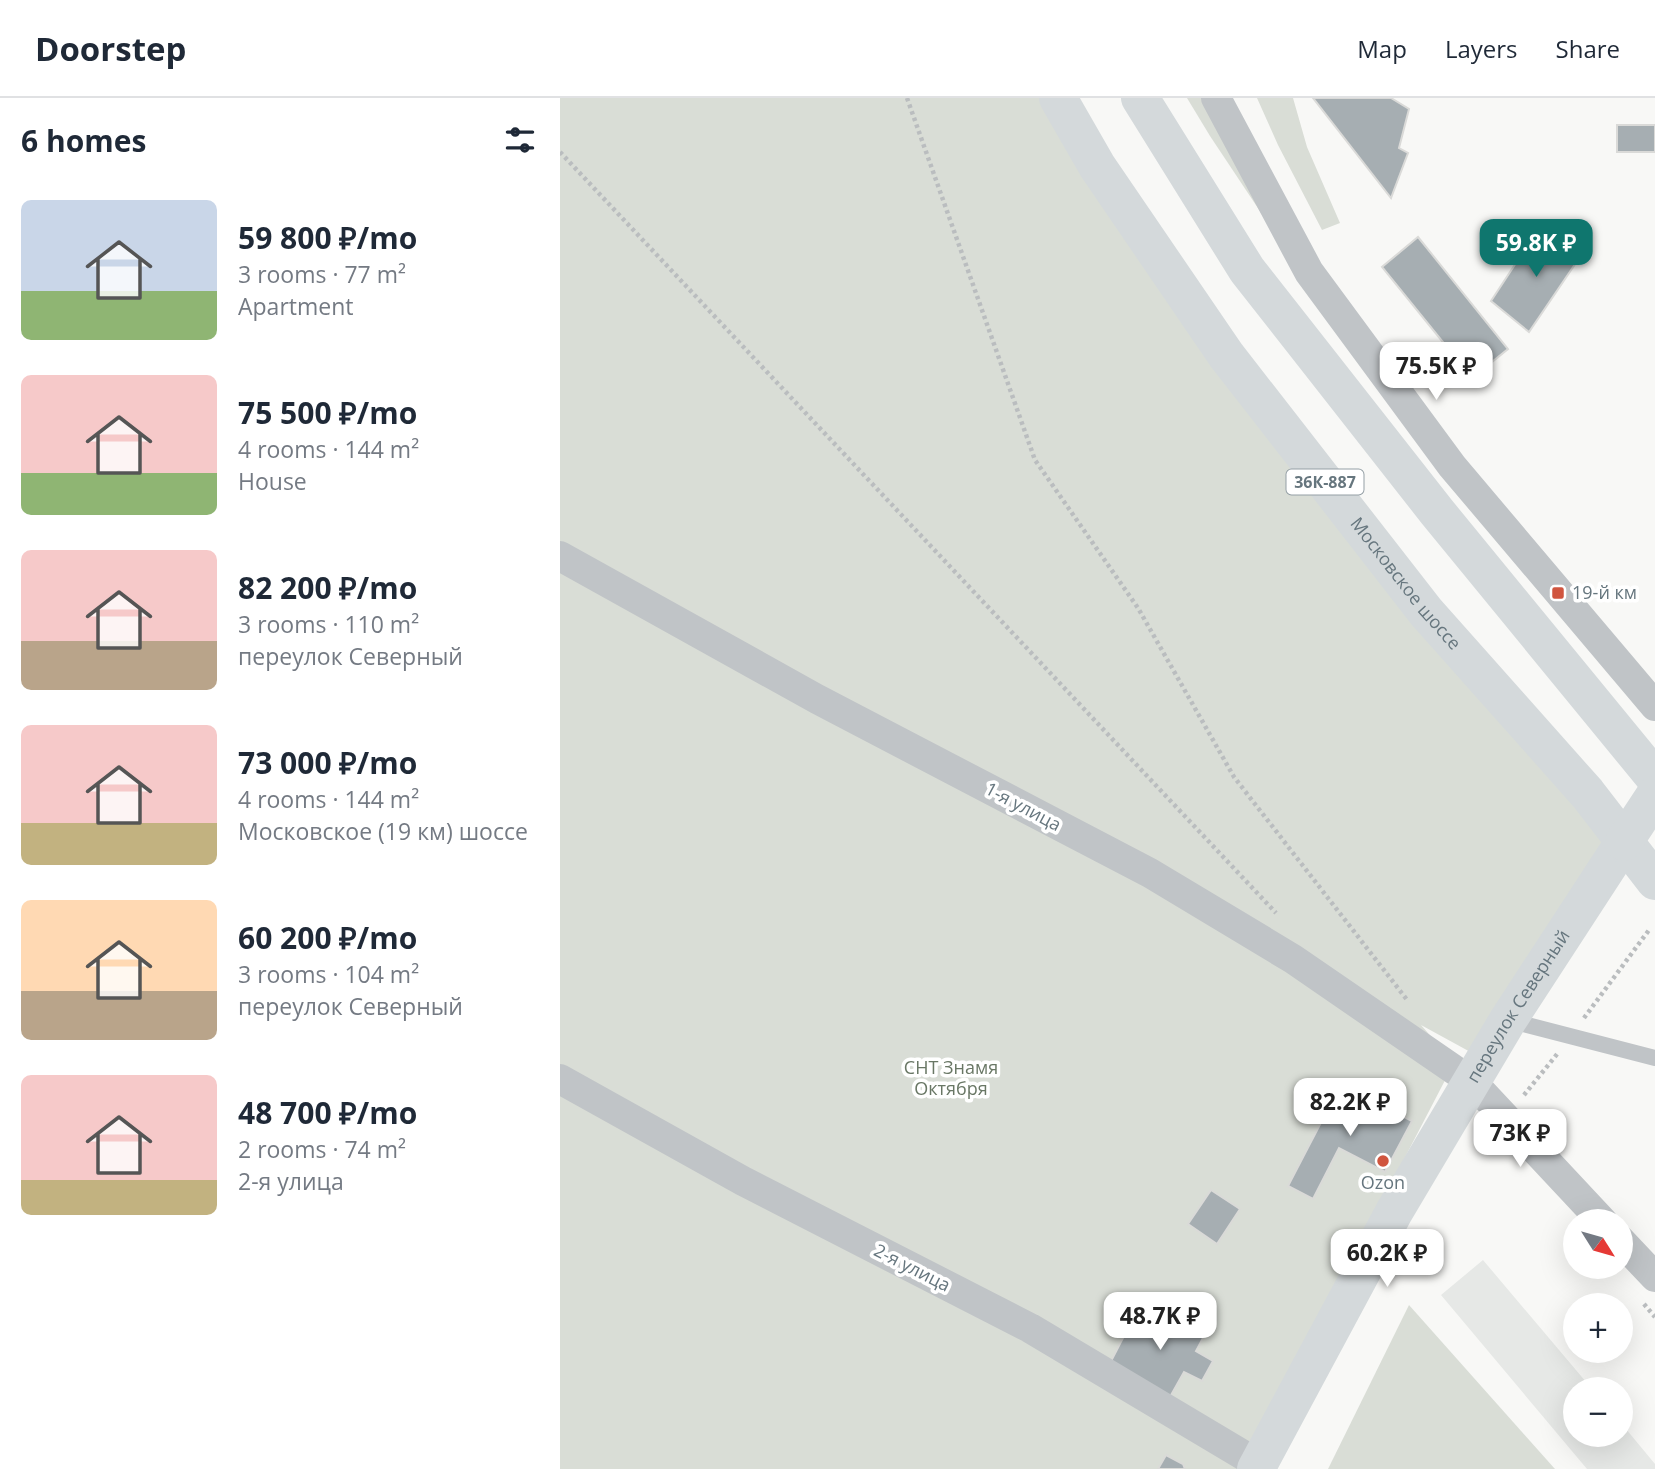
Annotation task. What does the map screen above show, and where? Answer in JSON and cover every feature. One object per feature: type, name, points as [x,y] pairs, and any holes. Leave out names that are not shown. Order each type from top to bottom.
[{"type":"main road","name":"Московское шоссе","points":[[1058,98],[1097,166],[1226,355],[1426,612],[1587,793],[1655,881]]},
{"type":"main road","points":[[1140,98],[1247,270],[1446,523],[1655,778]]},
{"type":"main road","name":"переулок Северный","points":[[1257,1467],[1395,1212],[1508,1020],[1655,795]]},
{"type":"street","points":[[1216,98],[1309,272],[1452,466],[1655,706]]},
{"type":"street","name":"1-я улица","points":[[560,556],[817,699],[1150,873],[1293,959],[1472,1083],[1591,1209]]},
{"type":"street","name":"2-я улица","points":[[560,1079],[743,1181],[1030,1328],[1257,1467]]},
{"type":"street","points":[[1633,1254],[1655,1277]]},
{"type":"lane","points":[[1508,1020],[1655,1058]]},
{"type":"path","points":[[907,98],[1035,460],[1138,608],[1234,777],[1412,1006]]},
{"type":"path","points":[[560,152],[1278,916]]},
{"type":"path","points":[[1506,1117],[1572,1035],[1649,930]]},
{"type":"shaded area","points":[[1483,1260],[1563,1355],[1563,1363],[1570,1363],[1582,1377],[1563,1377],[1563,1440],[1441,1295]]},
{"type":"shaded area","points":[[1633,1437],[1655,1464],[1655,1469],[1587,1469],[1569,1447],[1633,1447]]},
{"type":"green space","name":"СНТ Знамя Октября","points":[[560,98],[1063,98],[1109,183],[1624,842],[1485,1060],[1421,1025],[1454,1063],[1243,1469],[560,1469]]},
{"type":"green space","points":[[1187,98],[1209,98],[1303,276],[1210,136]]},
{"type":"green space","points":[[1257,98],[1293,98],[1307,147],[1340,223],[1322,230]]},
{"type":"green space","points":[[1409,1305],[1555,1469],[1328,1469]]},
{"type":"building","points":[[1313,98],[1391,98],[1409,109],[1399,148],[1408,153],[1391,198]]},
{"type":"building","points":[[1617,125],[1655,125],[1655,152],[1617,152]]},
{"type":"building","points":[[1537,231],[1584,251],[1529,332],[1491,301]]},
{"type":"building","points":[[1418,237],[1508,349],[1472,378],[1382,267]]},
{"type":"building","points":[[1341,1084],[1412,1121],[1385,1172],[1339,1148],[1313,1199],[1288,1186]]},
{"type":"building","points":[[1211,1190],[1240,1209],[1217,1244],[1188,1224]]},
{"type":"building","points":[[1141,1303],[1204,1336],[1196,1351],[1213,1361],[1202,1381],[1184,1372],[1170,1397],[1109,1365]]},
{"type":"building","points":[[1166,1455],[1183,1464],[1185,1469],[1158,1469]]},
{"type":"place","name":"19-й км","points":[[1558,593]]},
{"type":"place","name":"Ozon","points":[[1383,1161]]}]
